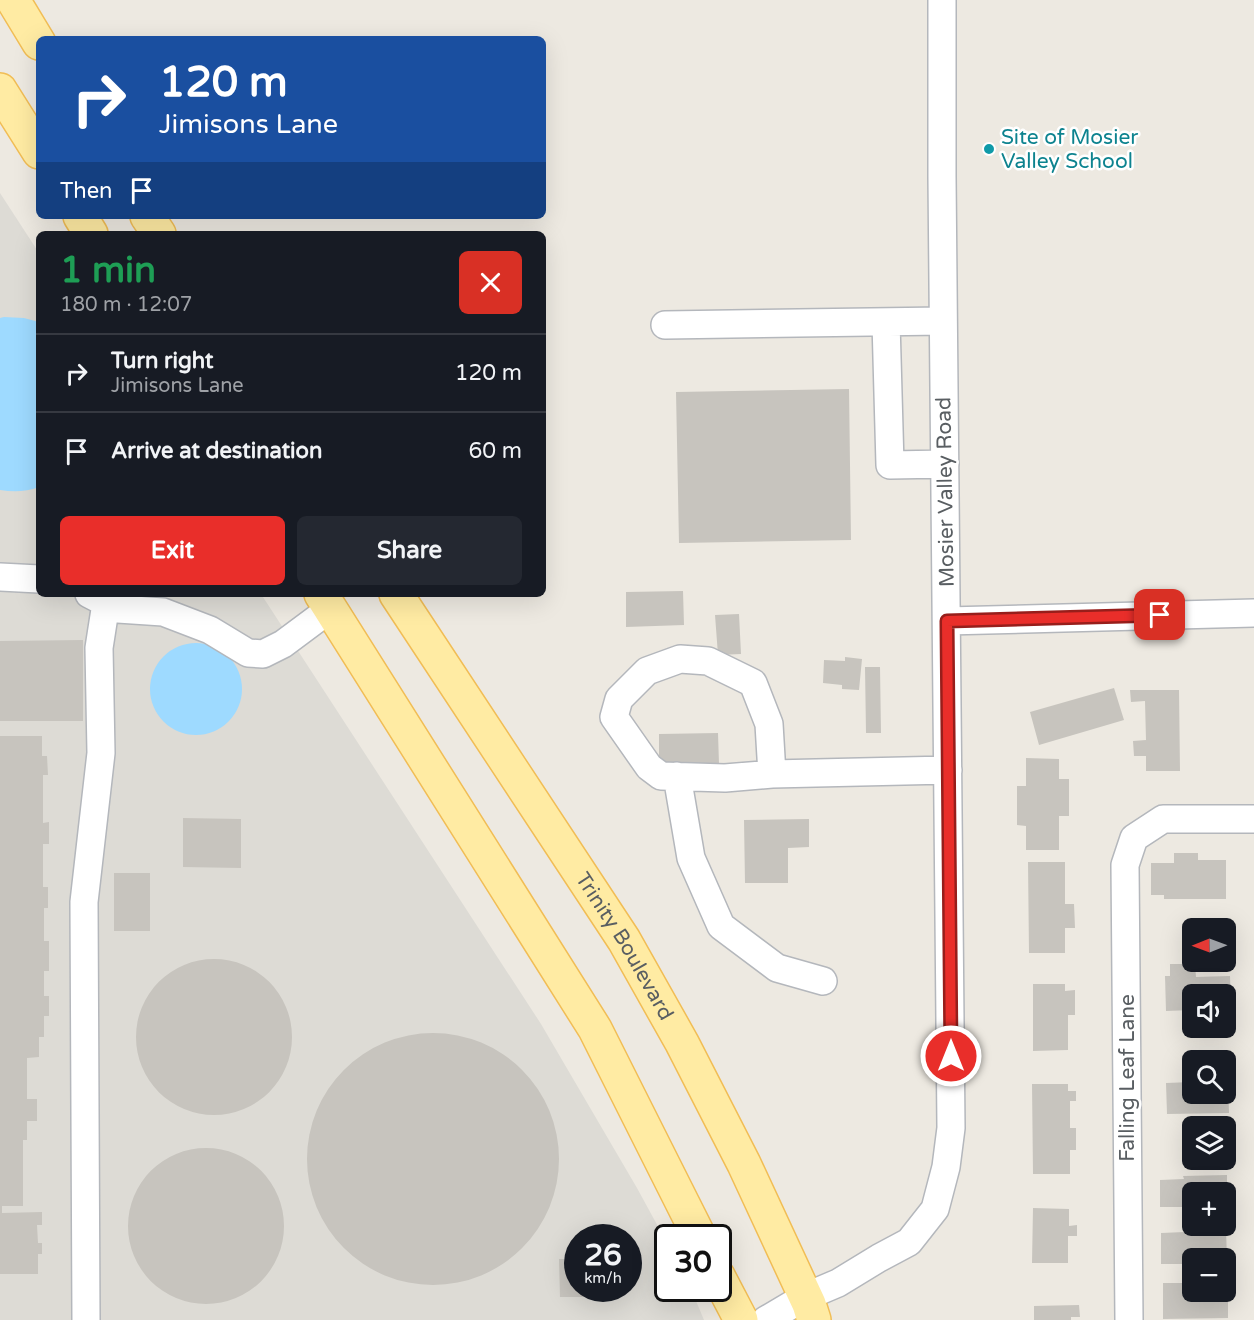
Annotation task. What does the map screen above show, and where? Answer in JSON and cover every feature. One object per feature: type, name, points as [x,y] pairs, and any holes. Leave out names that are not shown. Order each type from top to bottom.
[{"type":"main road","points":[[13,0],[36,38]]},
{"type":"main road","points":[[0,90],[36,147]]},
{"type":"main road","name":"Trinity Boulevard","points":[[398,597],[624,939],[682,1043],[744,1164],[810,1308]]},
{"type":"main road","points":[[334,599],[596,1029],[693,1224]]},
{"type":"main road","points":[[732,1302],[741,1320]]},
{"type":"street","name":"Mosier Valley Road","points":[[766,1320],[810,1308],[838,1283],[909,1242],[935,1209],[946,1167],[951,1128],[942,0]]},
{"type":"street","points":[[665,325],[944,321]]},
{"type":"street","points":[[886,322],[890,465],[945,464]]},
{"type":"street","points":[[0,577],[36,579]]},
{"type":"street","points":[[86,1320],[84,902],[101,753],[97,598],[118,609],[163,612],[210,630],[248,653],[263,654],[283,644],[334,599]]},
{"type":"street","points":[[947,621],[1254,613]]},
{"type":"street","points":[[772,774],[769,724],[753,683],[708,661],[680,659],[646,671],[619,699],[614,717],[649,767],[661,776],[725,778],[772,774],[948,770]]},
{"type":"street","points":[[677,776],[692,858],[721,926],[777,968],[824,981]]},
{"type":"street","name":"Falling Leaf Lane","points":[[1129,1320],[1125,865],[1134,838],[1163,819],[1254,819]]},
{"type":"shaded area","points":[[0,193],[36,248],[36,597],[263,597],[541,1024],[637,1188],[657,1224],[654,1224],[654,1302],[696,1302],[704,1320],[0,1320]]},
{"type":"water","points":[[0,318],[24,318],[36,321],[36,488],[24,491],[0,490]]},
{"type":"water","points":[[187,643],[205,643],[222,650],[235,663],[242,680],[242,698],[235,715],[222,728],[205,735],[187,735],[170,728],[157,715],[150,698],[150,680],[157,663],[170,650]]},
{"type":"building","points":[[849,389],[851,540],[679,543],[676,392]]},
{"type":"building","points":[[683,591],[684,625],[626,627],[626,592]]},
{"type":"building","points":[[739,614],[741,654],[718,655],[715,615]]},
{"type":"building","points":[[83,640],[83,721],[0,721],[0,641]]},
{"type":"building","points":[[845,657],[862,659],[859,690],[842,689],[842,685],[823,683],[824,660],[845,661]]},
{"type":"building","points":[[865,667],[880,667],[881,733],[866,733]]},
{"type":"building","points":[[1114,688],[1124,720],[1039,745],[1030,712]]},
{"type":"building","points":[[1130,690],[1179,690],[1180,771],[1146,771],[1146,756],[1134,756],[1133,741],[1146,740],[1145,701],[1131,702]]},
{"type":"building","points":[[718,733],[719,764],[659,765],[659,734]]},
{"type":"building","points":[[0,736],[42,736],[42,756],[47,756],[48,775],[43,775],[43,823],[49,822],[49,844],[43,844],[43,887],[48,887],[48,908],[44,908],[44,941],[49,941],[49,971],[44,971],[44,996],[49,996],[49,1016],[44,1016],[44,1037],[39,1037],[39,1057],[27,1058],[27,1099],[37,1099],[37,1121],[27,1121],[27,1140],[23,1140],[23,1206],[2,1206],[2,1213],[42,1212],[42,1225],[37,1225],[38,1243],[42,1243],[42,1254],[38,1254],[38,1274],[0,1274]]},
{"type":"building","points":[[1026,758],[1059,759],[1059,779],[1069,779],[1069,816],[1059,816],[1059,850],[1026,850],[1026,826],[1017,825],[1017,786],[1026,786]]},
{"type":"building","points":[[183,818],[241,819],[241,868],[183,867]]},
{"type":"building","points":[[809,819],[809,847],[788,848],[788,883],[745,883],[744,820]]},
{"type":"building","points":[[1174,853],[1198,853],[1198,860],[1226,860],[1226,899],[1164,899],[1164,895],[1151,895],[1151,863],[1174,863]]},
{"type":"building","points":[[1028,862],[1065,862],[1065,904],[1074,904],[1075,928],[1065,928],[1065,953],[1029,953]]},
{"type":"building","points":[[114,873],[150,873],[150,931],[114,931]]},
{"type":"building","points":[[214,959],[229,960],[244,965],[258,972],[269,982],[279,993],[286,1007],[291,1022],[291,1052],[286,1067],[279,1081],[269,1092],[258,1102],[244,1109],[229,1114],[214,1115],[199,1114],[184,1109],[170,1102],[159,1092],[149,1081],[142,1067],[137,1052],[136,1037],[137,1022],[142,1007],[149,993],[159,982],[170,972],[184,965],[199,960]]},
{"type":"building","points":[[1170,964],[1182,964],[1182,972],[1196,972],[1196,977],[1230,976],[1230,984],[1182,984],[1182,1010],[1166,1011],[1165,976],[1170,976]]},
{"type":"building","points":[[1033,984],[1065,984],[1065,991],[1075,990],[1075,1015],[1068,1015],[1068,1050],[1033,1051]]},
{"type":"building","points":[[421,1033],[445,1033],[470,1038],[493,1048],[513,1061],[531,1079],[544,1099],[554,1122],[559,1159],[557,1184],[550,1207],[531,1239],[513,1257],[493,1270],[470,1280],[445,1285],[421,1285],[396,1280],[373,1270],[353,1257],[335,1239],[322,1219],[312,1196],[307,1171],[307,1147],[312,1122],[322,1099],[335,1079],[353,1061],[373,1048],[396,1038]]},
{"type":"building","points":[[1182,1082],[1182,1104],[1229,1104],[1229,1113],[1167,1114],[1166,1083]]},
{"type":"building","points":[[1032,1084],[1068,1084],[1068,1091],[1076,1091],[1076,1101],[1070,1101],[1070,1128],[1076,1128],[1076,1150],[1070,1150],[1070,1174],[1033,1174]]},
{"type":"building","points":[[206,1148],[221,1149],[236,1154],[250,1161],[261,1171],[271,1182],[278,1196],[283,1211],[283,1241],[278,1256],[271,1270],[261,1281],[250,1291],[236,1298],[221,1303],[206,1304],[191,1303],[176,1298],[162,1291],[151,1281],[141,1270],[134,1256],[129,1241],[128,1226],[129,1211],[134,1196],[141,1182],[151,1171],[162,1161],[176,1154],[191,1149]]},
{"type":"building","points":[[1227,1175],[1227,1182],[1182,1182],[1182,1207],[1160,1207],[1160,1180],[1184,1179],[1183,1176]]},
{"type":"building","points":[[1033,1208],[1069,1209],[1069,1226],[1077,1225],[1077,1236],[1068,1236],[1068,1263],[1032,1263]]},
{"type":"building","points":[[1182,1232],[1182,1236],[1226,1236],[1227,1248],[1182,1248],[1182,1264],[1161,1264],[1161,1233]]},
{"type":"building","points":[[559,1259],[564,1259],[564,1297],[560,1297]]},
{"type":"building","points":[[1163,1283],[1182,1283],[1182,1302],[1228,1302],[1228,1318],[1163,1319]]},
{"type":"building","points":[[1079,1305],[1080,1317],[1071,1317],[1071,1320],[1034,1320],[1034,1306]]},
{"type":"place","name":"Site of Mosier Valley School","points":[[989,149]]},
{"type":"route","points":[[951,1056],[947,621],[1160,615]]}]
